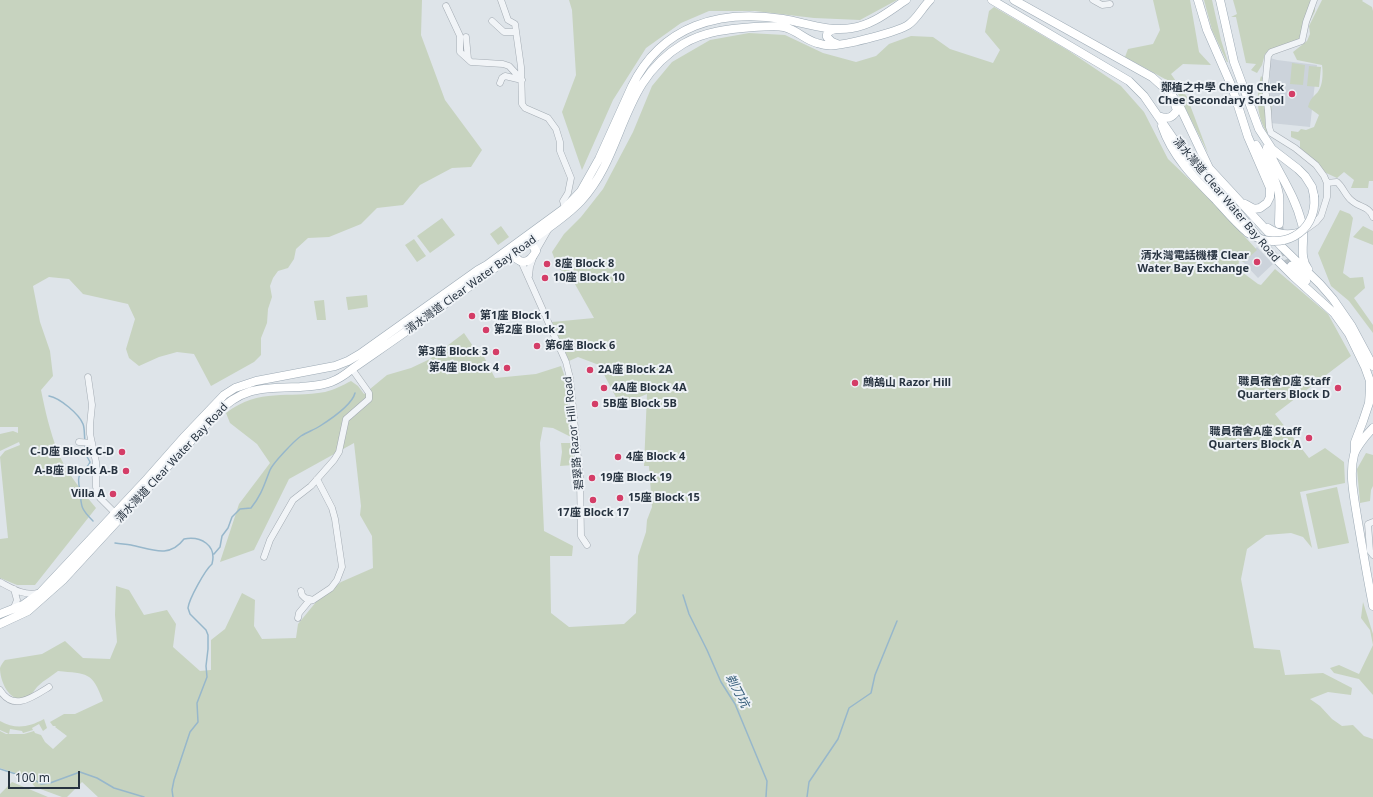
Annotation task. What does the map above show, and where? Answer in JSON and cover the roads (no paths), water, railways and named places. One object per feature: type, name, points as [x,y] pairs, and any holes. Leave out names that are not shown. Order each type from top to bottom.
[{"type":"main road","name":"清水灣道 Clear Water Bay Road","points":[[0,614],[23,605],[40,593],[224,395],[234,388],[256,381],[322,369],[348,361],[516,244],[581,191],[599,159],[638,73],[654,53],[676,35],[704,22],[717,18],[739,16],[783,19],[838,29],[851,28],[867,24],[886,14],[906,0]]},
{"type":"main road","name":"清水灣道 Clear Water Bay Road","points":[[0,624],[28,611],[63,580],[215,415],[230,401],[242,394],[254,390],[317,386],[335,380],[548,230],[577,206],[592,188],[601,173],[639,87],[657,64],[678,47],[697,37],[714,31],[732,28],[770,26],[791,29],[809,40],[821,44],[846,44],[907,25],[914,20],[930,0]]},
{"type":"main road","name":"清水灣道 Clear Water Bay Road","points":[[992,0],[1128,81],[1144,96],[1184,154],[1240,216],[1274,257],[1292,276],[1334,313],[1346,330],[1358,352],[1372,386],[1371,401],[1355,442],[1352,472],[1354,499],[1373,606]]},
{"type":"main road","name":"清水灣道 Clear Water Bay Road","points":[[1014,0],[1162,84],[1181,109],[1209,168],[1282,247],[1320,284],[1338,305],[1351,324],[1373,366]]},
{"type":"main road","points":[[1199,0],[1201,13],[1211,41],[1230,81],[1253,140],[1275,183],[1279,202],[1279,224]]},
{"type":"main road","points":[[1220,0],[1240,82],[1270,155],[1294,199],[1304,231],[1303,260],[1320,284]]},
{"type":"main road","points":[[838,29],[828,32],[828,39],[838,44],[846,44]]},
{"type":"main road","points":[[1158,116],[1169,118],[1175,114],[1177,110],[1171,94]]},
{"type":"main road","points":[[1237,199],[1248,206],[1257,209],[1263,207],[1267,203],[1270,194],[1269,184],[1247,134],[1239,106]]},
{"type":"main road","points":[[1158,116],[1166,137],[1178,158],[1234,219],[1248,232],[1261,239],[1274,241],[1287,239],[1301,231],[1309,221],[1314,209],[1314,196],[1310,183],[1305,176],[1272,150],[1259,129]]},
{"type":"main road","points":[[1259,222],[1276,233],[1292,235],[1304,231]]},
{"type":"main road","points":[[511,256],[521,261],[527,261],[535,254],[530,242],[516,244]]},
{"type":"main road","points":[[1291,266],[1324,298],[1334,313]]},
{"type":"main road","points":[[322,369],[321,373],[323,378],[335,380]]},
{"type":"main road","name":"清水灣道 Clear Water Bay Road","points":[[1355,451],[1365,436],[1373,428]]},
{"type":"street","points":[[501,0],[508,20],[515,24],[522,80],[522,104],[525,108],[548,118],[556,129],[560,142],[560,151],[571,178],[564,205]]},
{"type":"street","points":[[1093,0],[1102,5],[1110,4]]},
{"type":"street","points":[[1304,231],[1321,216],[1327,197],[1328,183],[1320,170],[1310,160],[1270,133],[1265,87],[1268,56],[1271,52],[1302,41],[1306,22],[1314,0]]},
{"type":"street","points":[[446,6],[460,36],[460,52],[470,62],[503,64],[509,66],[522,80]]},
{"type":"street","points":[[492,21],[504,32],[516,32]]},
{"type":"street","points":[[466,37],[468,59]]},
{"type":"street","points":[[500,83],[502,78],[505,76],[522,80]]},
{"type":"street","points":[[1328,183],[1337,182],[1349,199],[1354,203],[1368,208],[1373,217]]},
{"type":"street","points":[[570,185],[581,191]]},
{"type":"street","points":[[530,280],[530,267],[548,230]]},
{"type":"street","name":"碧翠路 Razor Hill Road","points":[[521,261],[566,362],[570,378],[580,478],[581,536],[587,545]]},
{"type":"street","points":[[264,557],[270,540],[292,500],[317,479],[334,460],[339,452],[346,419],[369,399],[370,393],[352,369]]},
{"type":"street","points":[[88,377],[92,405],[90,425],[85,443],[96,462],[96,487],[100,498],[115,513]]},
{"type":"street","points":[[298,618],[299,613],[309,601],[331,588],[337,580],[342,567],[332,507],[317,479]]},
{"type":"street","points":[[1373,522],[1368,524],[1370,551],[1373,554]]},
{"type":"street","points":[[0,582],[26,594],[40,593]]},
{"type":"street","points":[[13,610],[17,600],[14,589]]},
{"type":"street","points":[[301,591],[302,595],[306,598],[313,600]]},
{"type":"street","points":[[0,690],[6,697],[20,702],[27,700],[49,687]]},
{"type":"waterway","points":[[214,554],[220,547],[222,536],[228,528],[232,517],[240,509],[251,508],[255,503],[270,470],[279,457],[301,436],[330,420],[350,402],[355,393]]},
{"type":"waterway","points":[[49,396],[64,403],[78,416],[84,426],[85,441]]},
{"type":"waterway","points":[[85,444],[85,453],[90,462],[80,475],[79,484],[82,507],[93,521]]},
{"type":"waterway","points":[[115,543],[166,551],[172,549],[184,539],[190,538],[206,543],[212,552],[212,564],[205,572],[191,598],[188,608],[190,614],[206,630],[208,635],[206,666],[207,677],[197,703],[198,722],[190,732],[174,780],[172,790],[173,797]]},
{"type":"waterway","name":"剃刀坑","points":[[683,595],[689,614],[721,682],[735,704],[767,781],[766,797]]},
{"type":"waterway","points":[[807,797],[809,782],[838,739],[849,708],[871,693],[875,675],[897,621]]},
{"type":"waterway","points":[[0,769],[35,780],[41,784],[50,783],[80,772],[97,778],[114,788],[144,797]]},
{"type":"tunnel","points":[[1279,224],[1283,246],[1291,266]]},
{"type":"place","name":"鄭植之中學 Cheng Chek Chee Secondary School","points":[[1292,94]]},
{"type":"place","name":"清水灣電話機樓 Clear Water Bay Exchange","points":[[1257,262]]},
{"type":"place","name":"8座 Block 8","points":[[547,264]]},
{"type":"place","name":"10座 Block 10","points":[[545,278]]},
{"type":"place","name":"第1座 Block 1","points":[[472,316]]},
{"type":"place","name":"第2座 Block 2","points":[[486,330]]},
{"type":"place","name":"第6座 Block 6","points":[[537,346]]},
{"type":"place","name":"第3座 Block 3","points":[[496,352]]},
{"type":"place","name":"第4座 Block 4","points":[[507,368]]},
{"type":"place","name":"2A座 Block 2A","points":[[590,370]]},
{"type":"place","name":"鷓鴣山 Razor Hill","points":[[855,383]]},
{"type":"place","name":"4A座 Block 4A","points":[[604,388]]},
{"type":"place","name":"職員宿舍D座 Staff Quarters Block D","points":[[1338,388]]},
{"type":"place","name":"5B座 Block 5B","points":[[595,404]]},
{"type":"place","name":"職員宿舍A座 Staff Quarters Block A","points":[[1309,438]]},
{"type":"place","name":"C-D座 Block C-D","points":[[122,452]]},
{"type":"place","name":"4座 Block 4","points":[[618,457]]},
{"type":"place","name":"A-B座 Block A-B","points":[[126,471]]},
{"type":"place","name":"19座 Block 19","points":[[592,478]]},
{"type":"place","name":"Villa A","points":[[113,494]]},
{"type":"place","name":"15座 Block 15","points":[[620,498]]},
{"type":"place","name":"17座 Block 17","points":[[593,500]]}]
